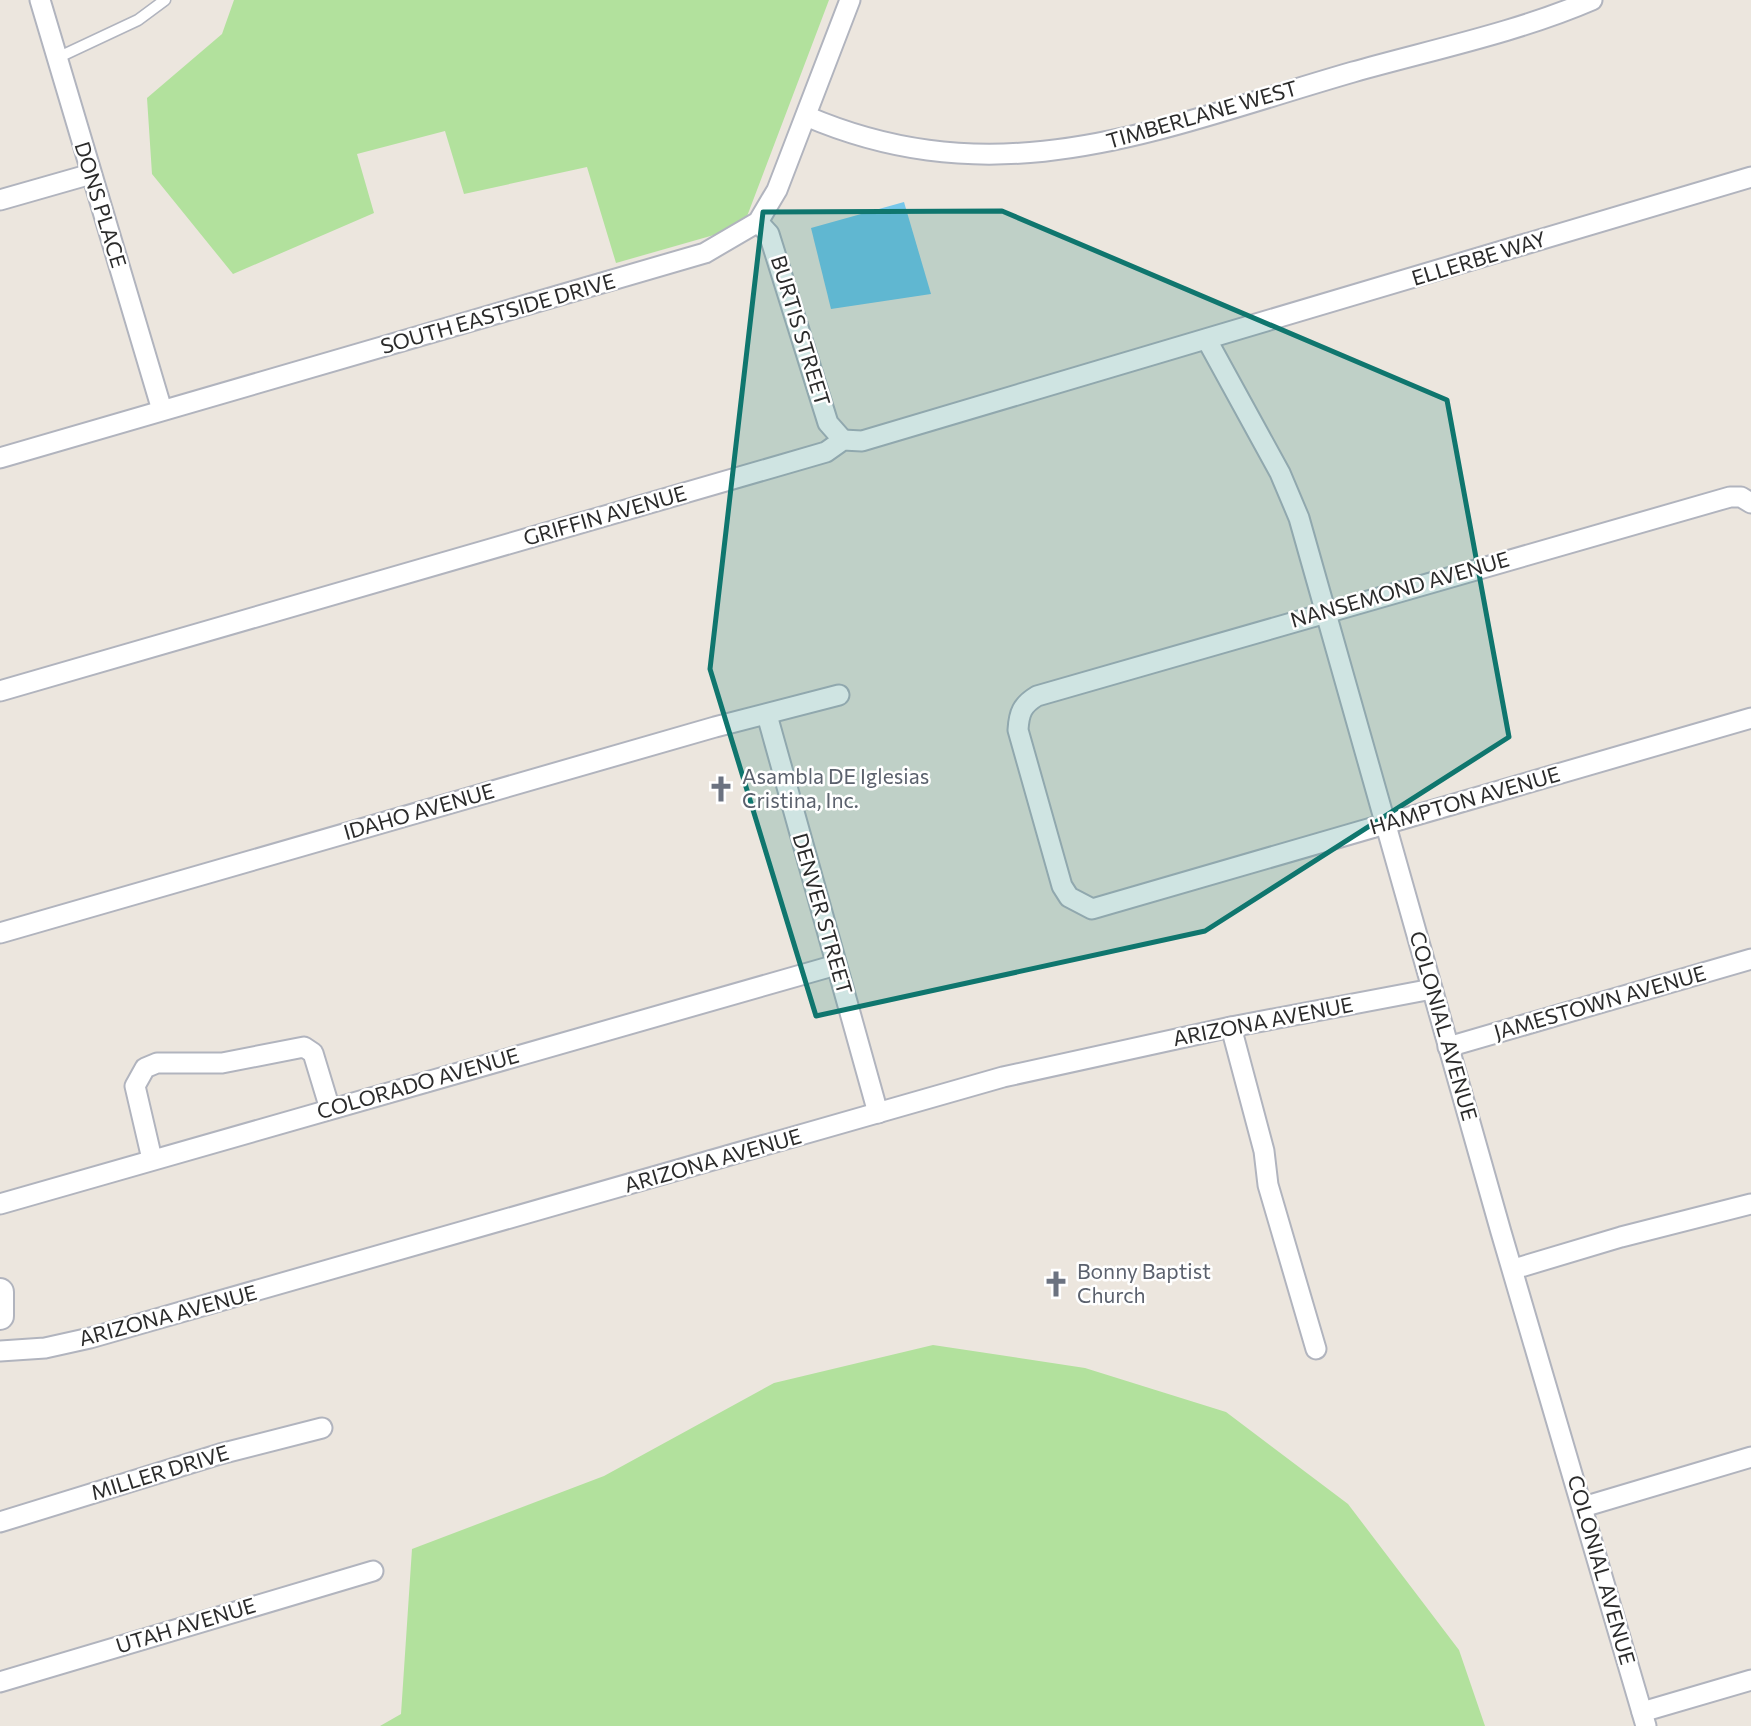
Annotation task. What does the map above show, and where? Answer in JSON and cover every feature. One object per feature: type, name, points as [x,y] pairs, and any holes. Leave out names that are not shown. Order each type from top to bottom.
[{"type":"main road","points":[[0,1292],[0,1316]]},
{"type":"street","name":"DONS PLACE","points":[[40,0],[162,410]]},
{"type":"street","name":"SOUTH EASTSIDE DRIVE","points":[[0,458],[705,253],[758,222],[777,190],[850,0]]},
{"type":"street","name":"TIMBERLANE WEST","points":[[806,116],[840,131],[894,146],[937,153],[987,157],[1079,148],[1483,35],[1592,0]]},
{"type":"street","points":[[0,200],[91,174]]},
{"type":"street","name":"ELLERBE WAY","points":[[1207,340],[1751,177]]},
{"type":"street","name":"BURTIS STREET","points":[[758,222],[769,234],[828,423],[843,440]]},
{"type":"street","name":"GRIFFIN AVENUE","points":[[0,691],[813,456],[826,452],[843,440],[862,441],[1207,340]]},
{"type":"street","name":"COLONIAL AVENUE","points":[[1207,340],[1291,498],[1644,1719]]},
{"type":"street","name":"NANSEMOND AVENUE","points":[[1180,885],[1092,909],[1069,897],[1062,886],[1018,730],[1019,715],[1026,703],[1052,691],[1324,611],[1730,497],[1741,497],[1749,502]]},
{"type":"street","name":"IDAHO AVENUE","points":[[0,933],[839,695]]},
{"type":"street","name":"DENVER STREET","points":[[766,715],[877,1113]]},
{"type":"street","name":"HAMPTON AVENUE","points":[[1180,885],[1751,719]]},
{"type":"street","name":"JAMESTOWN AVENUE","points":[[1448,1047],[1751,959]]},
{"type":"street","name":"COLORADO AVENUE","points":[[0,1203],[836,965]]},
{"type":"street","name":"ARIZONA AVENUE","points":[[0,1351],[45,1349],[103,1335],[1073,1059],[1432,989]]},
{"type":"street","points":[[1231,1027],[1264,1151],[1268,1185],[1316,1349]]},
{"type":"street","points":[[152,1160],[135,1086],[145,1068],[157,1063],[222,1063],[304,1047],[313,1053],[330,1109]]},
{"type":"street","points":[[1514,1269],[1621,1237],[1751,1204]]},
{"type":"street","name":"MILLER DRIVE","points":[[0,1522],[220,1454],[322,1429]]},
{"type":"street","points":[[1583,1507],[1751,1457]]},
{"type":"street","name":"UTAH AVENUE","points":[[0,1682],[373,1571]]},
{"type":"street","points":[[1644,1719],[1751,1679]]},
{"type":"lane","points":[[57,58],[138,20],[165,0]]},
{"type":"highlighted area","points":[[1002,211],[1447,400],[1509,737],[1205,931],[816,1016],[710,669],[763,212]]},
{"type":"green space","points":[[234,0],[829,0],[746,219],[728,231],[616,263],[587,167],[464,194],[445,131],[357,154],[374,213],[233,274],[152,174],[147,98],[222,34]]},
{"type":"green space","points":[[933,1345],[1085,1368],[1226,1412],[1348,1504],[1459,1650],[1485,1726],[380,1726],[401,1714],[412,1549],[604,1476],[774,1383]]},
{"type":"water","points":[[904,202],[931,294],[831,309],[811,228]]},
{"type":"place","name":"Asambla DE Iglesias Cristina, Inc.","points":[[721,789]]},
{"type":"place","name":"Bonny Baptist Church","points":[[1056,1284]]}]
